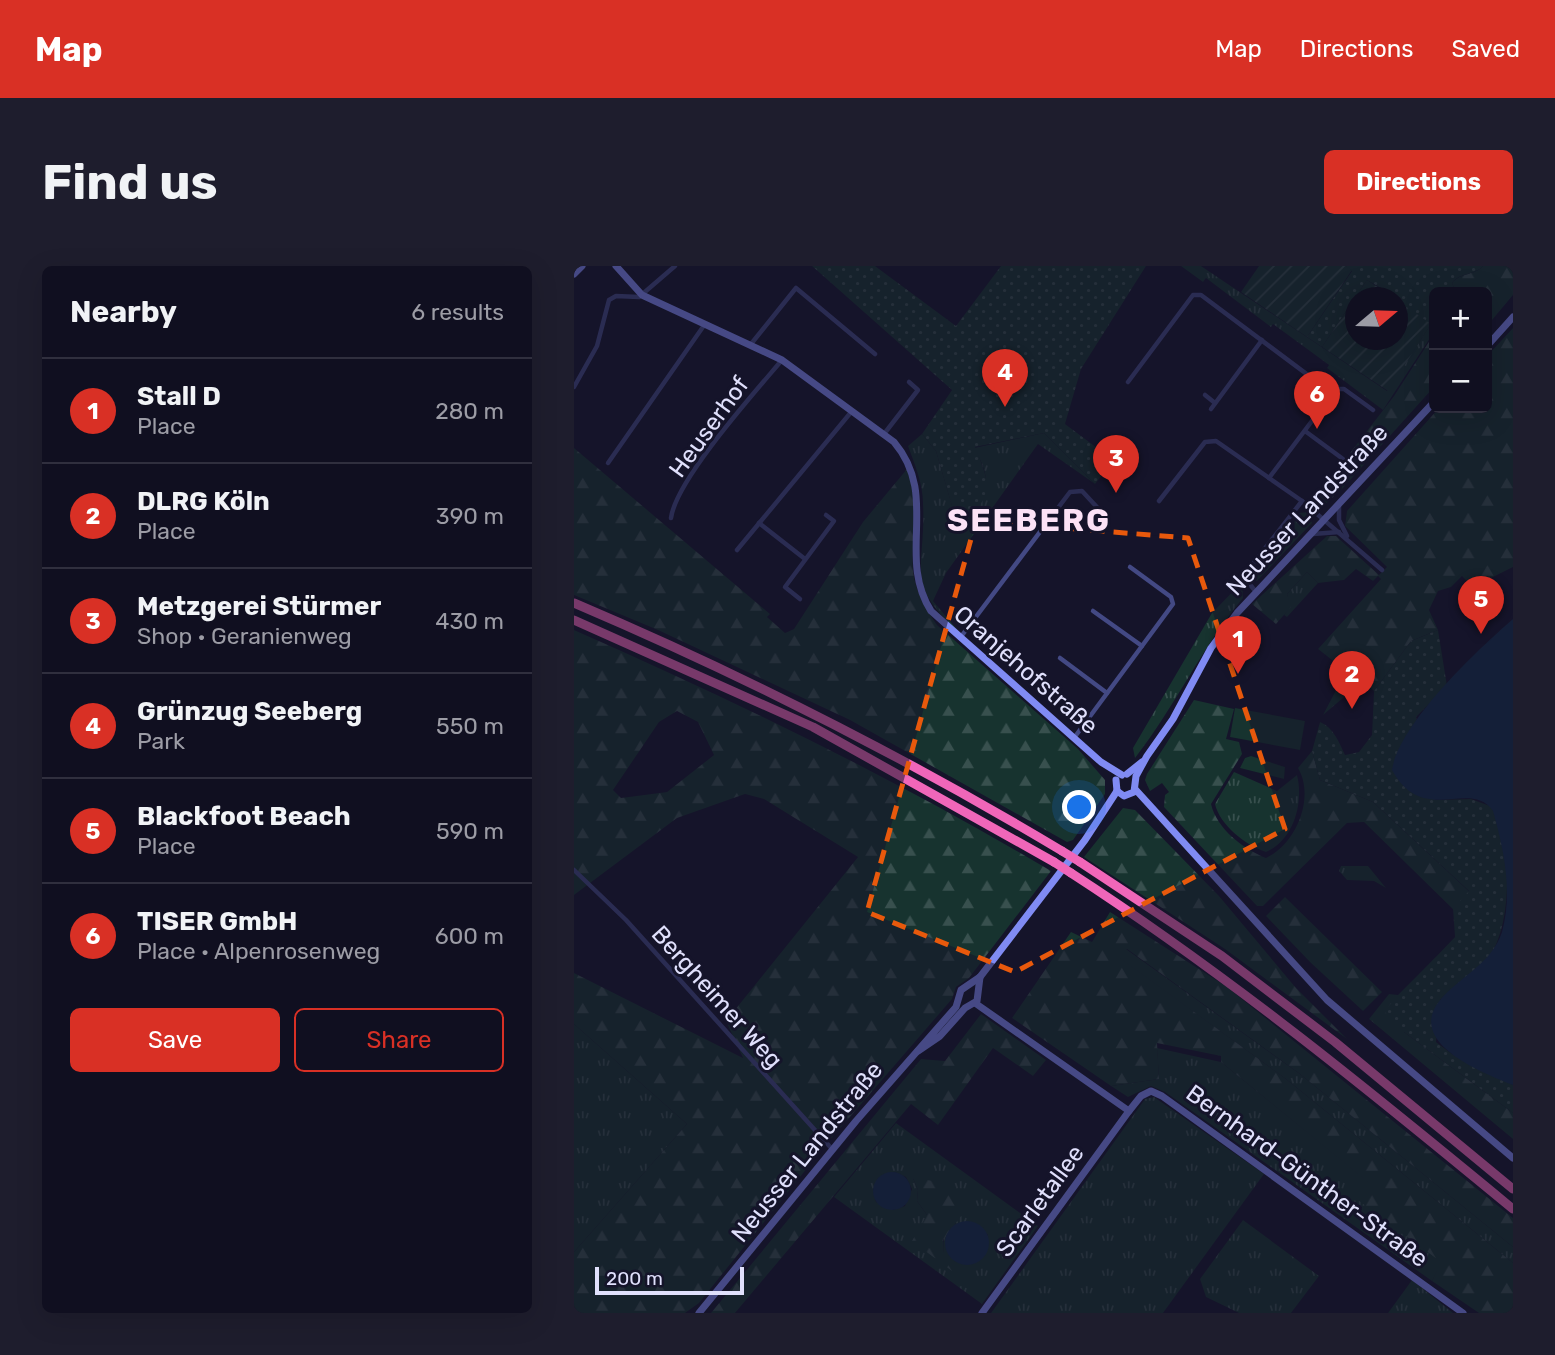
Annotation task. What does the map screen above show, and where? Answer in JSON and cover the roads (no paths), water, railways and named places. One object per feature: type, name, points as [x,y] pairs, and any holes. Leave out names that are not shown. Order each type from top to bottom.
[{"type":"highway","points":[[574,603],[821,715],[900,756],[1080,862],[1263,987],[1335,1042],[1513,1189]]},
{"type":"highway","points":[[574,620],[813,727],[1072,873],[1213,969],[1345,1070],[1513,1209]]},
{"type":"street","points":[[574,274],[582,266]]},
{"type":"street","name":"Oranjehofstraße","points":[[616,266],[642,295],[782,360],[884,434],[907,459],[916,481],[919,587],[935,616],[1101,762],[1121,776],[1128,790]]},
{"type":"street","points":[[574,387],[597,346],[609,300],[616,296],[635,299],[675,266]]},
{"type":"street","points":[[751,344],[796,288],[875,355]]},
{"type":"street","points":[[1128,382],[1193,295],[1201,295],[1332,393]]},
{"type":"street","points":[[1492,340],[1513,317]]},
{"type":"street","points":[[608,463],[705,324]]},
{"type":"street","points":[[1210,409],[1262,340]]},
{"type":"street","name":"Heuserhof","points":[[671,518],[674,508],[703,460],[782,360]]},
{"type":"street","points":[[884,434],[918,390],[909,382]]},
{"type":"street","points":[[1269,478],[1332,393],[1344,388],[1373,410]]},
{"type":"street","points":[[1205,395],[1215,403]]},
{"type":"street","name":"Neusser Landstraße","points":[[703,1311],[832,1150],[960,1000],[961,990],[974,988],[1106,810],[1128,790],[1173,719],[1211,648],[1256,592],[1429,407]]},
{"type":"street","points":[[737,550],[853,410]]},
{"type":"street","points":[[1305,431],[1343,459]]},
{"type":"street","points":[[1159,500],[1208,440],[1219,443],[1302,501],[1382,570]]},
{"type":"street","points":[[959,639],[1070,492],[1082,491],[1107,518]]},
{"type":"street","points":[[1256,592],[1248,582],[1249,569],[1302,501]]},
{"type":"street","points":[[1339,503],[1339,520],[1350,540]]},
{"type":"street","points":[[800,599],[785,587],[834,521],[827,514]]},
{"type":"street","points":[[760,523],[805,559]]},
{"type":"street","points":[[1312,535],[1340,532]]},
{"type":"street","points":[[1074,738],[1173,601],[1130,567]]},
{"type":"street","points":[[1093,611],[1142,646]]},
{"type":"street","points":[[1060,658],[1107,693]]},
{"type":"street","name":"Neusser Landstraße","points":[[1121,776],[1147,757]]},
{"type":"street","points":[[1121,776],[1128,790],[1156,813],[1327,1000],[1513,1158]]},
{"type":"street","name":"Bergheimer Weg","points":[[574,870],[626,920],[832,1150]]},
{"type":"street","points":[[974,988],[974,1003]]},
{"type":"street","points":[[960,1000],[974,1003],[1001,1020],[1129,1111]]},
{"type":"street","name":"Neusser Landstraße","points":[[912,1055],[932,1042],[974,1003]]},
{"type":"street","name":"Bernhard-Günther-Straße","points":[[1129,1111],[1145,1093],[1151,1091],[1162,1096],[1463,1313]]},
{"type":"street","name":"Scarletallee","points":[[982,1313],[1129,1111]]},
{"type":"water","points":[[1513,619],[1513,1085],[1483,1072],[1451,1053],[1439,1042],[1432,1029],[1432,1015],[1441,999],[1484,961],[1502,932],[1507,902],[1506,871],[1493,811],[1483,802],[1472,799],[1432,799],[1418,796],[1404,787],[1392,770],[1398,752],[1424,710],[1460,669]]},
{"type":"water","points":[[892,1172],[906,1177],[911,1191],[906,1205],[892,1210],[878,1205],[873,1191],[878,1177]]},
{"type":"water","points":[[967,1221],[982,1228],[989,1243],[982,1258],[967,1265],[952,1258],[945,1243],[952,1228]]},
{"type":"place","name":"Grünzug Seeberg","points":[[1005,407]]},
{"type":"place","name":"TISER GmbH","points":[[1317,429]]},
{"type":"place","name":"Metzgerei Stürmer","points":[[1116,493]]},
{"type":"place","name":"Blackfoot Beach","points":[[1481,634]]},
{"type":"place","name":"Stall D","points":[[1238,674]]},
{"type":"place","name":"DLRG Köln","points":[[1352,709]]},
{"type":"district","name":"SEEBERG","points":[[1029,520]]}]
